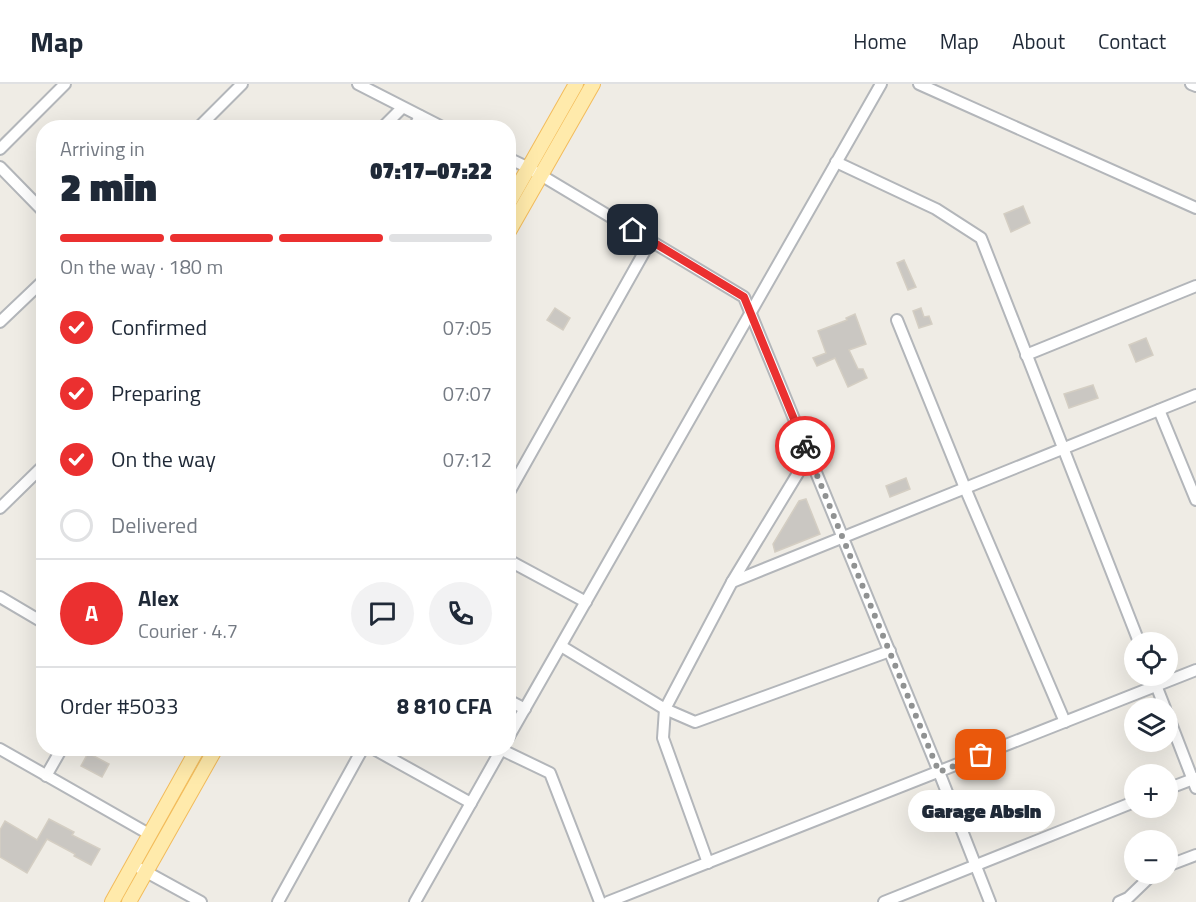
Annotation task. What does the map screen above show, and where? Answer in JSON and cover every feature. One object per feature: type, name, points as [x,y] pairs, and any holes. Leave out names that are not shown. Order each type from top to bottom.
[{"type":"main road","points":[[516,190],[576,84]]},
{"type":"main road","points":[[516,219],[593,84]]},
{"type":"main road","points":[[112,902],[193,756]]},
{"type":"main road","points":[[129,902],[212,756]]},
{"type":"street","points":[[0,149],[65,84]]},
{"type":"street","points":[[206,120],[242,84]]},
{"type":"street","points":[[358,84],[428,120]]},
{"type":"street","points":[[516,724],[881,84]]},
{"type":"street","points":[[919,84],[1196,208]]},
{"type":"street","points":[[1191,84],[1196,86]]},
{"type":"street","points":[[390,120],[402,108]]},
{"type":"street","points":[[418,120],[420,116]]},
{"type":"street","points":[[516,162],[744,297],[890,651],[990,902]]},
{"type":"street","points":[[836,162],[936,208],[981,238],[1135,632]]},
{"type":"street","points":[[0,167],[36,204]]},
{"type":"street","points":[[516,480],[651,240]]},
{"type":"street","points":[[1026,355],[1196,286]]},
{"type":"street","points":[[0,322],[36,288]]},
{"type":"street","points":[[897,320],[965,488],[1065,722]]},
{"type":"street","points":[[732,582],[1196,395]]},
{"type":"street","points":[[1159,410],[1196,500]]},
{"type":"street","points":[[708,863],[663,738],[665,709],[732,582],[809,455]]},
{"type":"street","points":[[0,508],[36,480]]},
{"type":"street","points":[[516,564],[586,602]]},
{"type":"street","points":[[0,597],[36,618]]},
{"type":"street","points":[[561,646],[665,709],[695,722],[890,651]]},
{"type":"street","points":[[608,902],[1196,670]]},
{"type":"street","points":[[1157,687],[1161,698]]},
{"type":"street","points":[[516,704],[525,709]]},
{"type":"street","points":[[1178,740],[1195,782],[1178,786]]},
{"type":"street","points":[[0,749],[149,834]]},
{"type":"street","points":[[46,776],[57,756]]},
{"type":"street","points":[[278,902],[359,756]]},
{"type":"street","points":[[386,756],[471,803]]},
{"type":"street","points":[[415,902],[498,756]]},
{"type":"street","points":[[516,756],[550,773],[600,902]]},
{"type":"street","points":[[884,902],[1124,806]]},
{"type":"street","points":[[1178,862],[1196,855]]},
{"type":"street","points":[[133,865],[201,902]]},
{"type":"street","points":[[1125,901],[1143,884]]},
{"type":"building","points":[[1023,206],[1030,223],[1011,232],[1004,214]]},
{"type":"building","points":[[904,260],[916,287],[908,290],[897,263]]},
{"type":"building","points":[[555,308],[570,318],[563,330],[547,320]]},
{"type":"building","points":[[921,308],[924,317],[929,316],[932,324],[919,328],[913,311]]},
{"type":"building","points":[[855,314],[866,344],[849,350],[858,369],[863,369],[867,378],[848,387],[835,358],[817,366],[813,358],[826,353],[818,331],[847,320],[846,318]]},
{"type":"building","points":[[1146,338],[1153,355],[1136,362],[1129,345]]},
{"type":"building","points":[[1093,385],[1098,398],[1069,408],[1064,394]]},
{"type":"building","points":[[906,478],[910,489],[890,497],[886,486]]},
{"type":"building","points":[[806,499],[820,534],[775,552],[773,544],[799,501]]},
{"type":"building","points":[[86,756],[94,756],[109,764],[102,777],[81,766]]},
{"type":"building","points":[[49,819],[74,832],[72,835],[100,849],[91,865],[47,839],[27,873],[0,857],[0,830],[5,821],[37,840]]},
{"type":"way so far","points":[[805,446],[939,772],[981,755]]},
{"type":"place","name":"Garage Absin","points":[[981,755]]},
{"type":"route","points":[[633,230],[744,297],[805,446]]}]
